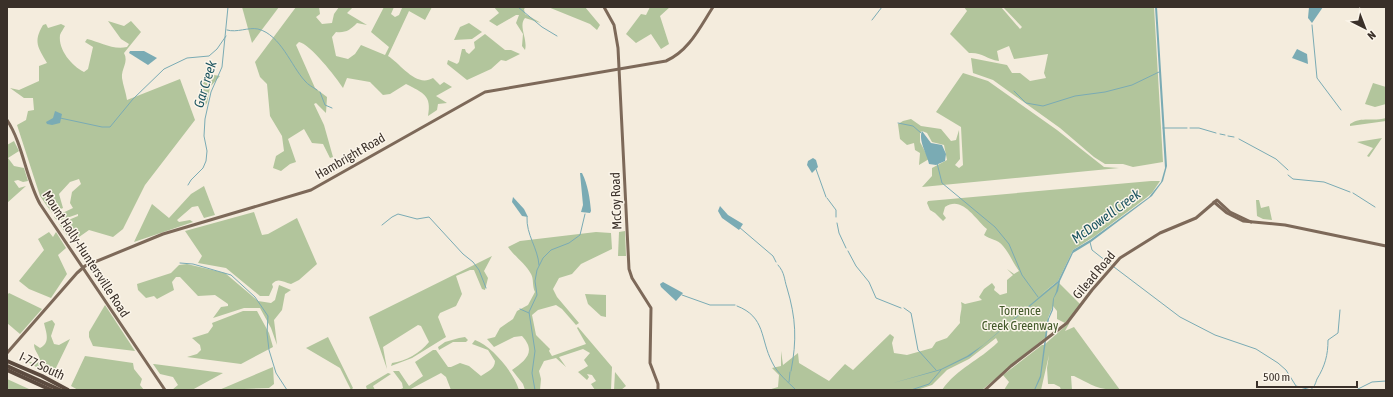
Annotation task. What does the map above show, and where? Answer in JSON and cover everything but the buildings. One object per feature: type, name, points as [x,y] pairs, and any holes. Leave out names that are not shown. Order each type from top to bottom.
[{"type":"highway","points":[[7,367],[45,390]]},
{"type":"highway","points":[[7,367],[51,390]]},
{"type":"highway","points":[[7,367],[55,390]]},
{"type":"highway","points":[[7,367],[60,390]]},
{"type":"highway","points":[[7,367],[64,390]]},
{"type":"highway","name":"I-77 South","points":[[7,367],[42,376],[68,390]]},
{"type":"main road","name":"McCoy Road","points":[[604,7],[612,20],[616,33],[620,69],[629,269],[632,278],[651,308],[650,363],[658,384],[658,390]]},
{"type":"main road","name":"Hambright Road","points":[[7,353],[83,268],[163,234],[311,190],[482,93],[662,62],[677,55],[689,44],[713,7]]},
{"type":"main road","name":"Mount Holly-Huntersville Road","points":[[7,120],[37,200],[165,390]]},
{"type":"main road","name":"Gilead Road","points":[[986,390],[1011,366],[1049,338],[1071,319],[1088,295],[1120,258],[1155,236],[1190,222],[1216,201],[1234,217],[1250,222],[1286,225],[1386,246]]},
{"type":"green space","points":[[242,7],[279,7],[252,43]]},
{"type":"green space","points":[[296,7],[319,7],[320,14],[316,17],[322,24],[332,23],[334,14],[339,7],[353,7],[347,13],[367,25],[357,23],[348,30],[336,32],[332,37],[336,56],[348,59],[355,54],[361,45],[385,55],[389,47],[371,32],[384,7],[394,7],[391,14],[395,17],[399,15],[402,8],[432,7],[425,20],[409,11],[388,56],[415,78],[427,80],[433,78],[440,85],[444,82],[452,87],[436,96],[447,103],[438,104],[437,110],[428,116],[429,103],[425,96],[406,84],[390,94],[383,95],[370,82],[347,78],[343,88],[329,69],[310,48],[299,42],[296,45],[315,88],[327,97],[326,113],[316,103],[314,104],[324,125],[333,157],[330,158],[323,144],[312,143],[304,129],[288,139],[296,162],[290,164],[281,171],[273,168],[276,156],[284,151],[282,136],[270,116],[267,84],[260,77],[255,62]]},
{"type":"green space","points":[[494,7],[526,7],[524,9],[525,14],[541,23],[525,18],[523,21],[522,25],[526,46],[525,50],[522,46],[523,34],[516,23],[519,15],[516,15],[497,26],[489,21],[499,13]]},
{"type":"green space","points":[[548,7],[585,7],[600,25],[597,30],[590,24]]},
{"type":"green space","points":[[650,7],[670,7],[660,16],[669,44],[661,49],[651,34],[636,43],[626,34],[641,14],[646,15]]},
{"type":"green space","points":[[964,7],[1001,7],[1020,29],[1022,27],[1003,7],[1154,7],[1163,162],[1133,167],[1123,164],[1105,164],[1094,157],[1060,128],[993,80],[973,73],[971,58],[1007,65],[1012,73],[1020,73],[1030,81],[1046,78],[1044,73],[1048,54],[1014,59],[1009,46],[997,51],[999,61],[969,53],[950,34],[967,11]]},
{"type":"green space","points":[[108,21],[124,26],[131,21],[141,32],[124,53],[126,59],[122,78],[127,100],[180,79],[195,120],[145,185],[123,229],[113,237],[89,230],[72,242],[59,224],[78,216],[78,214],[58,221],[54,217],[73,208],[70,203],[72,192],[81,184],[79,179],[70,182],[59,194],[63,208],[52,213],[40,196],[17,125],[26,120],[28,111],[34,110],[33,98],[24,98],[10,88],[19,90],[39,81],[39,66],[47,63],[41,53],[37,40],[43,25],[46,24],[48,28],[61,24],[65,26],[60,35],[61,46],[71,62],[84,72],[88,69],[93,47],[85,42],[87,39],[122,48],[127,47],[129,44],[121,39]]},
{"type":"green space","points":[[469,23],[482,32],[472,39],[454,40],[460,27]]},
{"type":"green space","points":[[485,34],[505,50],[511,50],[520,54],[506,61],[501,60],[491,69],[467,80],[447,64],[448,60],[457,64],[459,62],[462,49],[465,49],[469,54],[475,48],[474,42]]},
{"type":"green space","points":[[963,73],[988,81],[1057,130],[1104,167],[1119,168],[922,187],[932,176],[932,168],[947,160],[944,145],[932,142],[927,133],[922,131],[920,133],[920,142],[929,159],[919,165],[920,153],[915,150],[914,143],[907,145],[900,139],[898,124],[911,119],[921,126],[941,129],[951,141],[956,140],[959,130],[960,159],[955,165],[959,168],[963,165],[961,127],[936,112]]},
{"type":"green space","points":[[214,75],[220,76],[210,87],[207,103],[203,108],[200,92],[202,85]]},
{"type":"green space","points":[[1373,83],[1386,87],[1386,104],[1375,107],[1365,104]]},
{"type":"green space","points":[[1386,118],[1386,121],[1350,126],[1350,124],[1359,120],[1377,120]]},
{"type":"green space","points":[[1382,138],[1369,157],[1367,156],[1373,148],[1357,142]]},
{"type":"green space","points":[[14,141],[19,151],[8,158],[14,166],[24,168],[28,181],[14,181],[19,188],[26,186],[7,203],[7,145]]},
{"type":"green space","name":"Torrence Creek Greenway","points":[[1160,181],[1152,193],[1095,236],[1073,250],[1058,281],[1040,295],[1060,280],[1059,283],[1081,305],[1069,320],[1065,323],[1057,319],[1057,311],[1053,306],[1048,318],[1047,336],[982,390],[942,390],[961,370],[991,349],[998,342],[996,338],[969,359],[947,370],[932,385],[917,390],[768,390],[778,387],[779,375],[772,368],[781,366],[781,351],[783,365],[798,353],[799,363],[829,381],[845,364],[853,370],[890,334],[894,337],[892,343],[894,353],[907,355],[932,348],[936,342],[947,338],[960,323],[962,307],[961,302],[965,304],[982,300],[979,297],[984,289],[992,283],[995,287],[994,290],[1000,295],[1007,293],[1007,280],[1013,275],[1007,269],[1014,274],[1019,271],[1003,246],[999,242],[984,235],[987,229],[963,206],[951,204],[945,207],[943,214],[946,218],[943,221],[930,210],[927,203],[928,201]]},
{"type":"green space","points":[[204,186],[215,215],[204,218],[198,206],[192,207],[177,220],[179,222],[190,220],[193,222],[134,242],[152,204],[169,218],[191,194]]},
{"type":"green space","points":[[1256,200],[1259,200],[1261,208],[1269,206],[1272,220],[1263,219],[1257,216]]},
{"type":"green space","points":[[254,212],[262,235],[268,234],[297,218],[317,264],[299,280],[291,284],[281,281],[274,282],[272,284],[273,287],[269,296],[260,296],[226,268],[198,263],[202,256],[185,231]]},
{"type":"green space","points":[[625,231],[626,256],[618,256],[619,232]]},
{"type":"green space","points":[[49,232],[53,237],[56,232],[66,248],[58,255],[67,274],[51,298],[29,289],[19,281],[44,250],[38,239]]},
{"type":"green space","points":[[596,232],[611,233],[612,249],[581,264],[572,274],[559,278],[553,289],[557,297],[579,323],[576,325],[562,309],[556,305],[538,310],[532,315],[536,335],[550,349],[549,351],[552,356],[586,344],[577,328],[578,327],[612,367],[611,390],[595,390],[591,384],[596,381],[592,375],[587,374],[589,377],[587,380],[578,372],[588,366],[584,360],[590,353],[583,349],[559,357],[566,367],[556,358],[544,361],[539,371],[541,379],[540,390],[525,390],[523,384],[512,370],[528,356],[529,347],[522,336],[514,337],[494,347],[487,339],[495,337],[500,328],[513,319],[517,311],[528,305],[535,292],[531,274],[508,247],[520,241]]},
{"type":"green space","points":[[492,256],[484,271],[488,278],[485,290],[482,289],[474,270],[470,270],[456,276],[462,294],[456,306],[440,313],[438,317],[446,337],[412,358],[391,366],[392,363],[417,353],[429,342],[421,326],[418,325],[383,347],[387,369],[369,317]]},
{"type":"green space","points":[[187,264],[225,273],[258,301],[271,303],[275,300],[279,285],[291,290],[285,294],[282,310],[274,320],[277,345],[271,328],[260,308],[244,308],[213,318],[221,307],[228,306],[228,304],[215,295],[198,296],[180,277],[176,277],[172,282],[174,290],[157,299],[154,296],[146,298],[138,290],[137,284],[171,273],[179,265]]},
{"type":"green space","points":[[9,293],[42,309],[20,334],[7,323],[7,295]]},
{"type":"green space","points":[[585,294],[606,295],[606,317],[601,316],[588,304]]},
{"type":"green space","points":[[105,305],[135,351],[93,346],[89,337],[89,332]]},
{"type":"green space","points":[[243,311],[257,311],[269,333],[273,347],[241,364],[187,357],[197,354],[201,350],[200,345],[192,338],[208,333],[213,326],[212,323]]},
{"type":"green space","points":[[52,320],[55,324],[51,336],[54,344],[59,345],[70,339],[52,376],[24,360],[34,363],[40,362],[34,344],[40,348],[46,343],[47,334],[44,323]]},
{"type":"green space","points":[[1070,322],[1065,331],[1074,327],[1120,390],[1100,388],[1074,376],[1071,376],[1072,390],[1061,390],[1060,387],[1054,384],[1048,384],[1047,368],[1049,355],[1041,390],[1004,390],[1009,382],[1003,375],[1044,345]]},
{"type":"green space","points":[[328,337],[353,388],[351,390],[340,368],[306,348]]},
{"type":"green space","points":[[465,337],[468,340],[466,342],[453,342],[439,350],[438,347],[445,342]]},
{"type":"green space","points":[[475,340],[482,343],[502,361],[519,390],[451,390],[446,377],[441,373],[409,390],[399,390],[403,388],[402,383],[393,371],[399,371],[409,386],[423,376],[415,362],[433,350],[436,350],[448,367],[460,363],[469,366],[481,376],[488,372],[494,366],[495,361],[488,350],[472,344]]},
{"type":"green space","points":[[85,356],[133,363],[134,369],[142,379],[140,385],[144,390],[78,390],[71,386]]},
{"type":"green space","points":[[153,364],[223,373],[192,390],[172,390],[178,385],[173,377],[160,374]]},
{"type":"green space","points":[[273,367],[274,384],[269,388],[219,390]]},
{"type":"green space","points":[[615,372],[626,386],[621,390],[614,390]]},
{"type":"green space","points":[[388,373],[391,374],[373,386],[375,390],[367,390],[366,386]]},
{"type":"green space","points":[[7,379],[29,389],[31,390],[7,390]]},
{"type":"water","points":[[1155,7],[1157,7],[1167,166],[1163,181],[1152,196],[1091,242],[1073,253],[1054,298],[1053,310],[1049,319],[1041,377],[1035,390],[1040,376],[1047,321],[1052,309],[1053,299],[1058,283],[970,356],[941,370],[893,383],[941,369],[967,356],[983,345],[1058,281],[1073,250],[1090,240],[1149,197],[1161,182],[1165,168]]},
{"type":"water","points":[[1309,7],[1323,7],[1312,23],[1308,18]]},
{"type":"water","points":[[1297,49],[1307,54],[1308,64],[1292,58]]},
{"type":"water","points":[[130,51],[144,51],[157,58],[148,65],[129,53]]},
{"type":"water","points":[[55,111],[62,114],[60,123],[52,125],[47,124],[46,122],[53,118]]},
{"type":"water","points":[[922,131],[931,143],[942,145],[946,154],[945,161],[936,165],[929,164],[921,139]]},
{"type":"water","points":[[813,158],[816,160],[818,167],[812,173],[807,165],[808,161]]},
{"type":"water","points":[[580,173],[582,173],[587,187],[591,206],[590,213],[581,212],[583,205]]},
{"type":"water","points":[[513,197],[524,209],[528,217],[522,216],[512,202]]},
{"type":"water","points":[[720,206],[728,215],[743,224],[739,230],[722,218],[718,211]]},
{"type":"water","points":[[663,282],[683,293],[676,301],[661,287],[660,284]]},
{"type":"waterway","name":"Gar Creek","points":[[188,185],[203,168],[206,161],[207,151],[204,136],[205,119],[211,92],[222,67],[228,7]]},
{"type":"waterway","points":[[518,7],[542,27],[557,36]]},
{"type":"waterway","points":[[872,20],[882,7]]},
{"type":"waterway","points":[[1312,25],[1317,78],[1341,110]]},
{"type":"waterway","points":[[227,30],[235,31],[258,29],[266,32],[279,44],[306,82],[317,90]]},
{"type":"waterway","points":[[60,118],[102,127],[110,127],[133,99],[164,69],[187,58],[209,56],[217,49],[226,36]]},
{"type":"waterway","points":[[1014,91],[1026,103],[1043,106],[1075,96],[1105,92],[1132,85],[1159,72]]},
{"type":"waterway","points":[[320,92],[325,105],[332,108]]},
{"type":"waterway","points":[[898,123],[913,126],[921,133]]},
{"type":"waterway","points":[[1163,128],[1187,128]]},
{"type":"waterway","points":[[1190,128],[1199,128],[1216,133]]},
{"type":"waterway","points":[[1220,134],[1225,135]]},
{"type":"waterway","points":[[1228,136],[1234,137]]},
{"type":"waterway","points":[[1239,139],[1276,159],[1288,170]]},
{"type":"waterway","points":[[937,163],[942,183],[995,227],[1009,244],[1022,275],[1038,297]]},
{"type":"waterway","points":[[816,169],[826,197]]},
{"type":"waterway","points":[[1288,175],[1293,179],[1324,182],[1350,192]]},
{"type":"waterway","points":[[1353,193],[1375,207]]},
{"type":"waterway","points":[[827,198],[836,210],[836,217]]},
{"type":"waterway","points":[[382,225],[398,214],[417,219],[429,217],[463,254],[473,262],[479,270],[486,288]]},
{"type":"waterway","points":[[535,390],[532,373],[535,351],[529,312],[537,295],[535,281],[537,270],[543,258],[551,250],[569,243],[580,235],[585,214]]},
{"type":"waterway","points":[[527,217],[528,230],[537,253],[539,265]]},
{"type":"waterway","points":[[837,223],[839,233],[846,248]]},
{"type":"waterway","points":[[739,227],[773,256],[776,262]]},
{"type":"waterway","name":"McDowell Creek","points":[[1090,242],[1092,250],[1111,265]]},
{"type":"waterway","points":[[848,251],[856,266],[869,282],[876,298],[901,308]]},
{"type":"waterway","points":[[180,263],[193,264],[231,275],[255,297],[268,316],[267,333],[269,350],[276,373],[287,390]]},
{"type":"waterway","points":[[778,265],[784,276],[794,319],[795,339],[791,371]]},
{"type":"waterway","points":[[1114,267],[1180,317],[1215,335],[1256,349],[1286,370],[1296,386],[1311,390]]},
{"type":"waterway","points":[[682,295],[710,305],[735,305]]},
{"type":"waterway","points":[[737,306],[753,316],[758,322],[774,366],[796,390]]},
{"type":"waterway","points":[[904,308],[911,313],[918,350],[936,370]]},
{"type":"waterway","points":[[520,309],[529,313]]},
{"type":"waterway","points":[[1310,390],[1315,385],[1324,365],[1327,356],[1328,340],[1338,333],[1340,310]]},
{"type":"waterway","points":[[911,390],[929,384],[941,370]]},
{"type":"waterway","points":[[789,382],[790,372]]},
{"type":"waterway","points":[[1356,390],[1372,382],[1386,381]]}]
